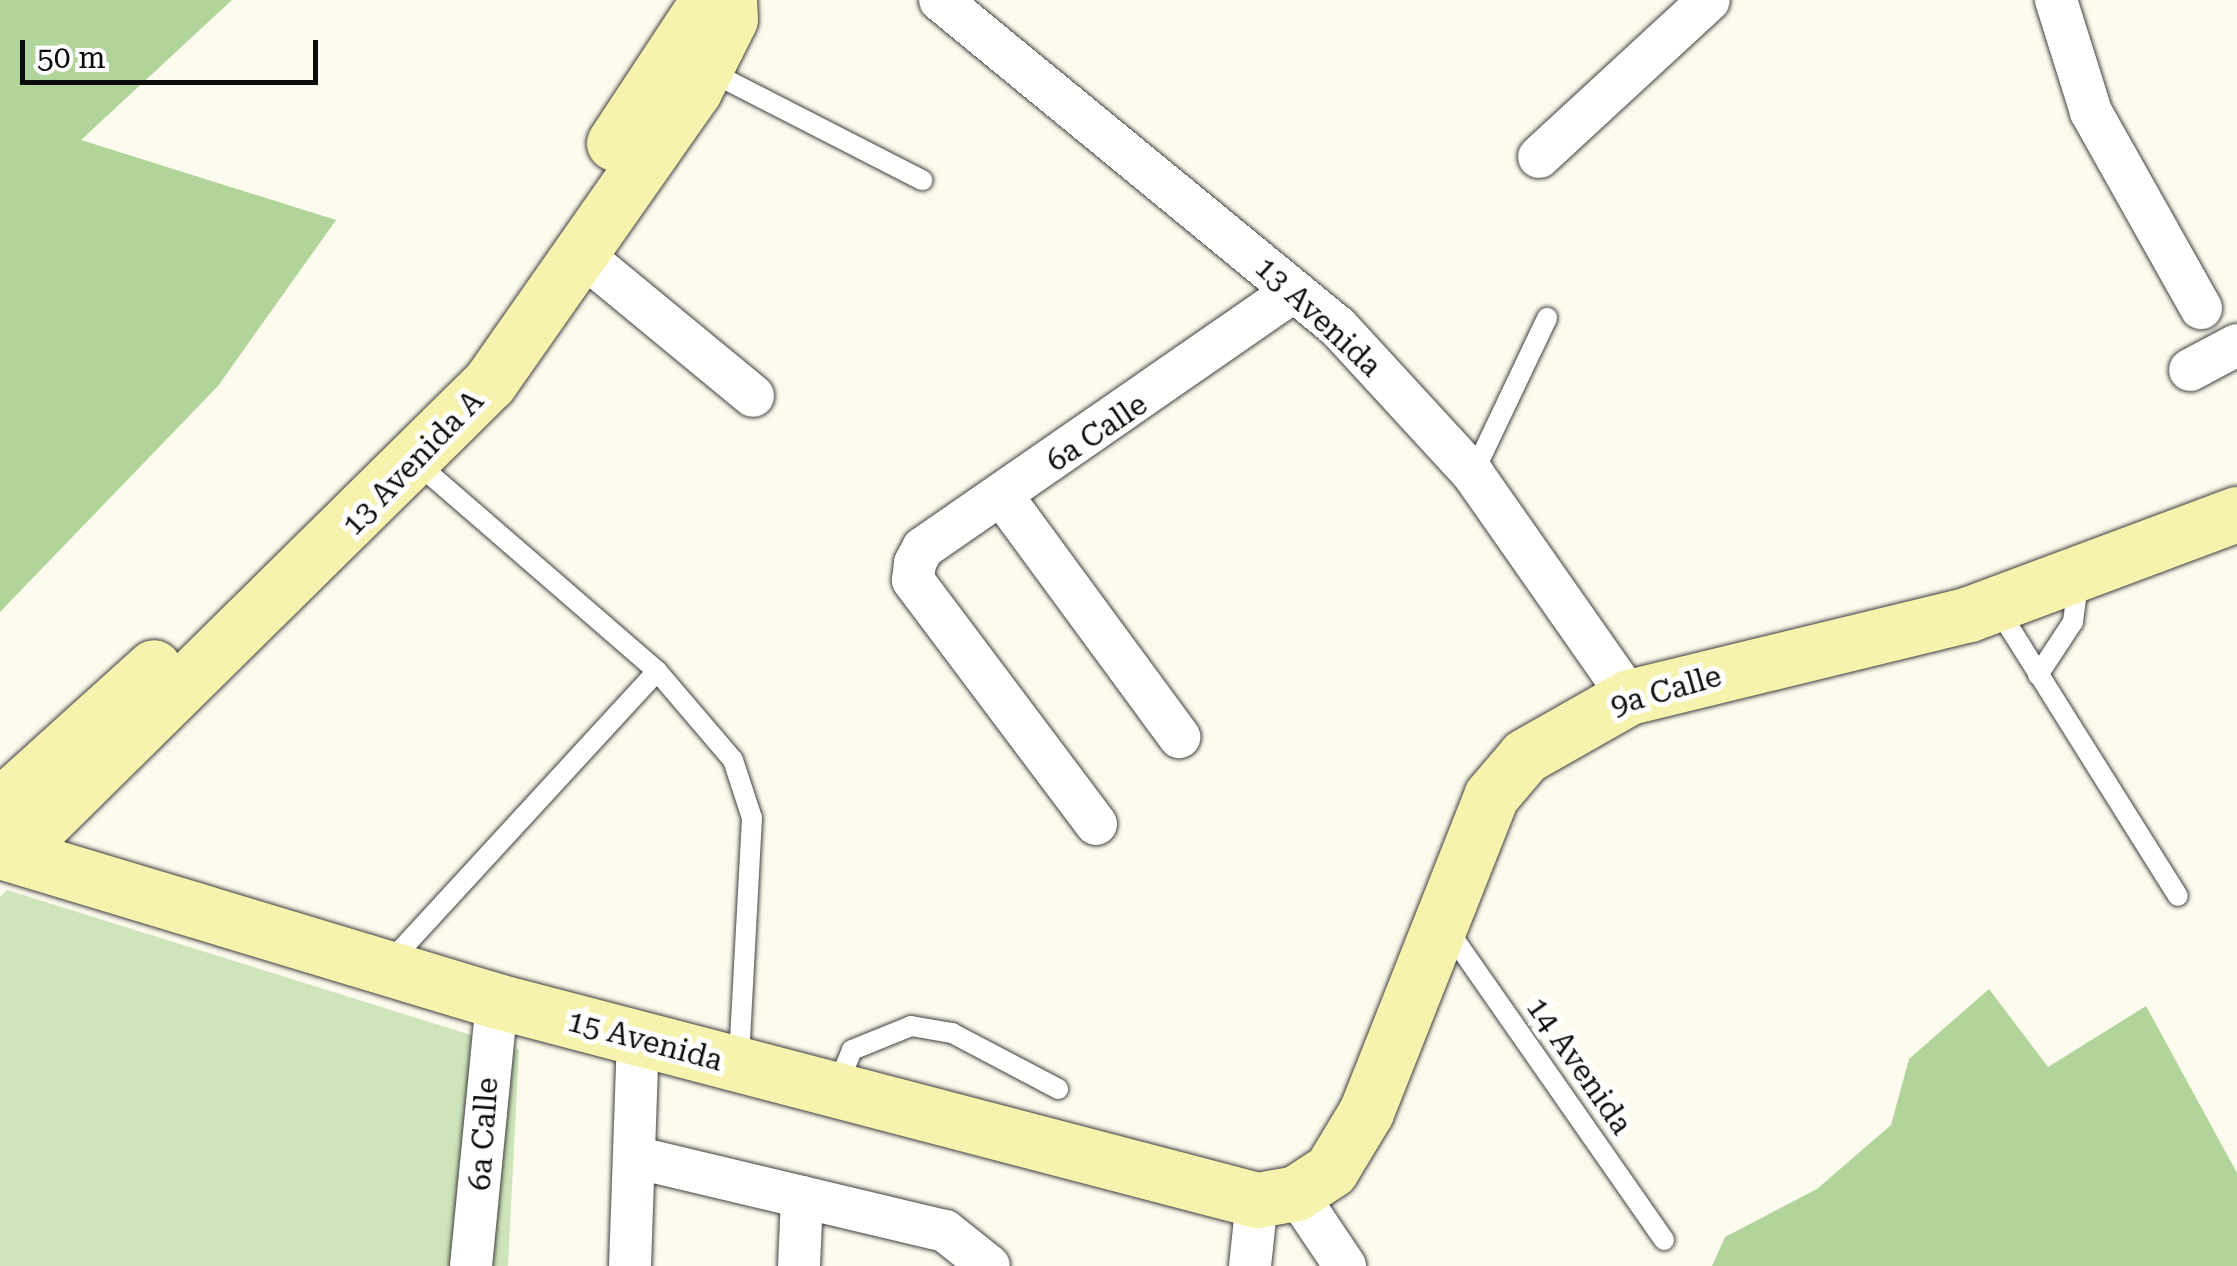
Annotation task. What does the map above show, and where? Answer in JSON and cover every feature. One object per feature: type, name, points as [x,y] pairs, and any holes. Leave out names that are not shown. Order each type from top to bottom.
[{"type":"street","name":"13 Avenida A","points":[[0,806],[342,498],[419,416],[540,260],[709,0]]},
{"type":"street","name":"13 Avenida A","points":[[0,849],[30,836],[416,462],[490,382],[706,70],[730,19],[729,0]]},
{"type":"street","name":"13 Avenida","points":[[940,0],[1294,290],[1473,474],[1629,697]]},
{"type":"street","points":[[1539,157],[1709,0]]},
{"type":"street","points":[[2056,0],[2092,112],[2202,308]]},
{"type":"street","points":[[581,254],[753,396]]},
{"type":"street","name":"6a Calle","points":[[1096,824],[913,580],[924,548],[1003,497],[1294,290]]},
{"type":"street","points":[[2190,370],[2237,346]]},
{"type":"street","points":[[1003,497],[1179,737]]},
{"type":"street","name":"9a Calle","points":[[1276,1197],[1331,1170],[1366,1112],[1444,926],[1491,796],[1526,756],[1629,697],[1996,604],[2237,514]]},
{"type":"street","name":"15 Avenida","points":[[0,849],[497,1001],[739,1067],[1276,1197]]},
{"type":"street","name":"6a Calle","points":[[471,1266],[497,1001]]},
{"type":"street","points":[[630,1266],[638,1038]]},
{"type":"street","points":[[634,1158],[945,1231],[989,1266]]},
{"type":"street","points":[[799,1266],[802,1197]]},
{"type":"street","points":[[1250,1266],[1276,1197],[1345,1266]]},
{"type":"lane","points":[[706,70],[922,180]]},
{"type":"lane","points":[[1473,474],[1547,318]]},
{"type":"lane","points":[[416,462],[657,671],[734,760],[752,818],[739,1067]]},
{"type":"lane","points":[[2038,675],[2083,598],[2080,575]]},
{"type":"lane","points":[[1996,604],[2178,896]]},
{"type":"lane","points":[[385,966],[657,671]]},
{"type":"lane","name":"14 Avenida","points":[[1444,926],[1664,1240]]},
{"type":"lane","points":[[835,1091],[852,1050],[912,1026],[952,1033],[1058,1089]]},
{"type":"green space","points":[[0,0],[232,0],[81,140],[336,220],[218,386],[0,612]]},
{"type":"green space","points":[[7,890],[519,1050],[508,1266],[0,1266],[0,897]]},
{"type":"green space","points":[[1989,989],[2048,1067],[2146,1006],[2237,1173],[2237,1266],[1712,1266],[1725,1237],[1817,1189],[1891,1125],[1909,1059]]}]
